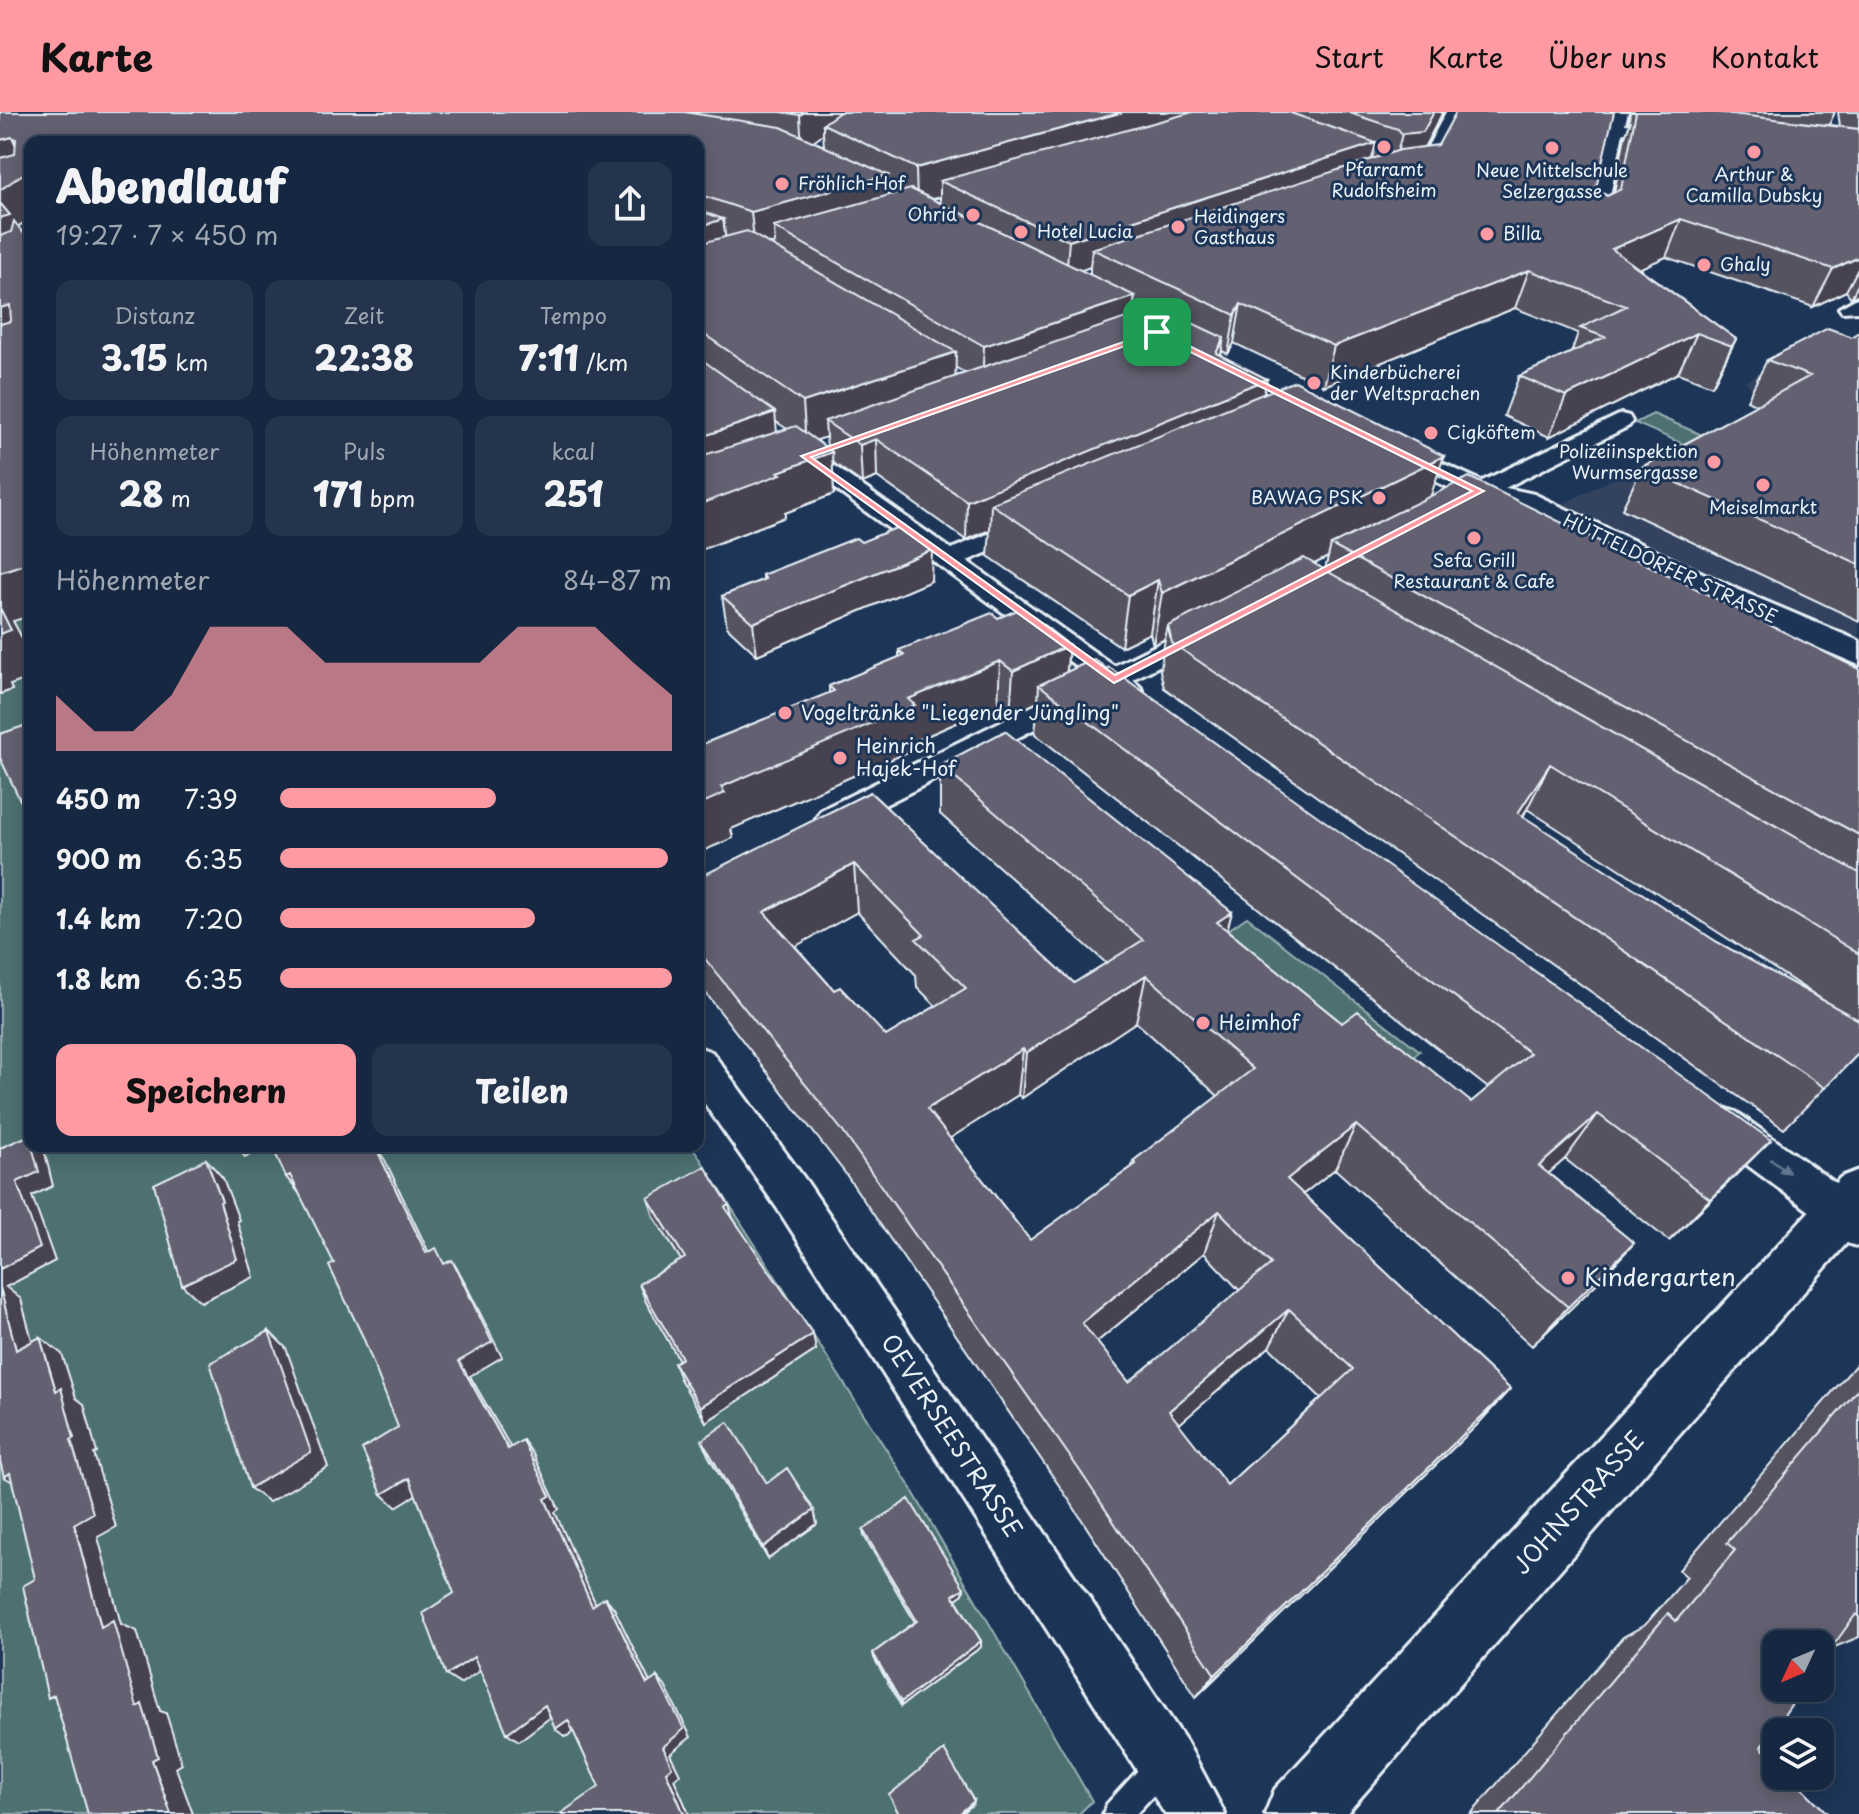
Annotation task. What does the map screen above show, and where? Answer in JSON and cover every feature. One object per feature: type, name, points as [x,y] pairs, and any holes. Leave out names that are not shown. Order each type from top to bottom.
[{"type":"main road","name":"HÜTTELDORFER STRASSE","points":[[1364,435],[1479,491],[1523,500],[1729,598],[1859,654]]},
{"type":"main road","name":"HÜTTELDORFER STRASSE","points":[[1479,491],[1499,513],[1716,618]]},
{"type":"main road","name":"JOHNSTRASSE","points":[[1300,1814],[1853,1211]]},
{"type":"street","points":[[1388,177],[1422,173],[1454,112]]},
{"type":"street","points":[[1495,112],[1619,120],[1694,137]]},
{"type":"street","points":[[1595,225],[1619,120]]},
{"type":"street","points":[[1428,517],[1621,421]]},
{"type":"street","points":[[769,431],[1152,708]]},
{"type":"street","points":[[948,560],[1062,512]]},
{"type":"street","points":[[798,834],[1114,680],[1223,623]]},
{"type":"street","name":"OEVERSEESTRASSE","points":[[704,1071],[792,1195],[1166,1761],[1197,1814]]},
{"type":"street","points":[[1701,1109],[1853,1211]]},
{"type":"lane","points":[[1117,1814],[1166,1761]]},
{"type":"shaded area","name":"Meiselmarkt","points":[[1802,350],[1859,371],[1859,665],[1550,510],[1765,403],[1745,381]]},
{"type":"green space","points":[[24,368],[24,726],[0,735],[0,374]]},
{"type":"green space","points":[[1653,414],[1733,448],[1715,458],[1635,423]]},
{"type":"green space","points":[[24,738],[24,1152],[696,1152],[909,1485],[1092,1801],[1079,1814],[0,1814],[0,747]]},
{"type":"green space","points":[[1247,917],[1420,1051],[1379,1084],[1206,945]]},
{"type":"building","points":[[0,112],[684,112],[781,127],[888,175],[751,212],[704,196],[704,136],[24,136],[24,173],[0,190],[0,158],[15,154],[16,139],[0,140]]},
{"type":"building","points":[[840,112],[1123,112],[916,168],[823,124]]},
{"type":"building","points":[[1193,112],[1288,112],[1376,143],[1069,241],[940,181]]},
{"type":"building","points":[[1347,112],[1434,112],[1423,132],[1402,134],[1398,129]]},
{"type":"building","points":[[1456,112],[1614,112],[1596,188],[1607,196],[1621,189],[1636,112],[1715,112],[1859,129],[1859,257],[1833,269],[1681,219],[1612,249],[1736,339],[1732,346],[1697,333],[1566,396],[1519,376],[1605,337],[1580,328],[1626,306],[1529,270],[1334,346],[1241,304],[1235,315],[1092,249],[1400,150],[1438,145]]},
{"type":"building","points":[[911,189],[1135,296],[984,346],[774,227]]},
{"type":"building","points":[[0,203],[10,215],[0,218]]},
{"type":"building","points":[[704,212],[723,219],[704,225]]},
{"type":"building","points":[[14,221],[24,234],[24,564],[0,572],[0,324],[11,321],[10,305],[0,308],[0,236],[11,232]]},
{"type":"building","points":[[747,231],[956,352],[803,402],[704,334],[704,242]]},
{"type":"building","points":[[1158,307],[1224,338],[1216,353],[1267,379],[967,501],[876,439],[860,445],[825,421]]},
{"type":"building","name":"Meiselmarkt","points":[[1828,328],[1851,337],[1859,332],[1859,564],[1642,467],[1810,376],[1767,360]]},
{"type":"building","points":[[704,361],[775,412],[704,436]]},
{"type":"building","points":[[1295,381],[1444,456],[1162,593],[1158,580],[1128,595],[991,504]]},
{"type":"building","points":[[796,426],[832,452],[704,503],[704,455]]},
{"type":"building","points":[[1469,477],[1859,669],[1859,835],[1331,545]]},
{"type":"building","points":[[901,526],[932,550],[753,623],[722,596],[765,579],[762,575],[856,538],[861,542]]},
{"type":"building","points":[[1304,558],[1859,873],[1859,954],[1550,764],[1518,813],[1717,942],[1859,1020],[1859,1053],[1825,1088],[1172,643],[1168,626]]},
{"type":"building","points":[[0,608],[11,630],[0,634]]},
{"type":"building","points":[[1022,608],[1069,645],[1013,671],[1000,661],[908,699],[915,705],[721,787],[725,793],[704,802],[704,744],[834,691],[829,686],[904,655],[899,650],[992,613],[998,618]]},
{"type":"building","points":[[1094,659],[1107,669],[1109,667],[1771,1140],[1710,1199],[1598,1114],[1539,1166],[1634,1243],[1568,1307],[1356,1125],[1287,1179],[1510,1389],[1215,1675],[1080,1471],[841,1129],[704,958],[704,875],[870,792],[1074,983],[1143,940],[940,765],[1005,731],[1232,912],[1217,922],[1342,1023],[1358,1011],[1471,1102],[1530,1053],[1039,685]],"holes":[[[854,864],[924,935],[916,939],[966,988],[886,1036],[840,987],[834,990],[764,912]],[[1146,975],[1253,1069],[1133,1161],[1136,1164],[1030,1240],[927,1109],[1023,1049],[1026,1053]],[[1219,1211],[1271,1264],[1129,1382],[1082,1323]],[[1289,1309],[1353,1369],[1227,1485],[1169,1411]]]},
{"type":"building","points":[[24,726],[24,799],[20,800],[0,758],[0,734]]},
{"type":"building","points":[[24,1138],[24,1152],[34,1152],[39,1172],[17,1182],[40,1248],[0,1269],[0,1148]]},
{"type":"building","points":[[275,1152],[378,1152],[426,1253],[436,1248],[444,1264],[452,1260],[492,1342],[459,1361],[508,1449],[523,1440],[550,1496],[545,1499],[592,1606],[605,1597],[647,1684],[657,1677],[684,1729],[663,1747],[672,1767],[666,1772],[684,1814],[560,1814],[599,1787],[568,1720],[555,1729],[545,1705],[507,1733],[474,1657],[446,1675],[423,1613],[454,1593],[409,1478],[382,1494],[362,1449],[398,1427],[363,1337],[329,1266],[334,1263],[290,1175],[286,1177]]},
{"type":"building","points":[[206,1159],[222,1201],[237,1259],[182,1285],[154,1184]]},
{"type":"building","points":[[705,1166],[729,1205],[725,1207],[813,1334],[700,1407],[674,1363],[682,1358],[639,1284],[685,1258],[648,1198]]},
{"type":"building","points":[[0,1287],[16,1350],[40,1337],[56,1391],[61,1388],[74,1438],[71,1440],[93,1513],[74,1524],[101,1627],[113,1620],[137,1707],[142,1704],[158,1757],[152,1760],[171,1814],[88,1814],[54,1695],[48,1698],[23,1586],[35,1579],[10,1473],[4,1477],[0,1461]]},
{"type":"building","points":[[269,1331],[311,1452],[250,1488],[210,1363]]},
{"type":"building","points":[[1859,1388],[1859,1617],[1856,1614],[1834,1645],[1834,1630],[1762,1630],[1762,1702],[1793,1702],[1782,1718],[1762,1718],[1762,1790],[1804,1790],[1828,1814],[1499,1814],[1668,1613],[1676,1621],[1735,1550],[1727,1543]]},
{"type":"building","points":[[728,1422],[767,1483],[787,1468],[814,1510],[763,1547],[702,1440]]},
{"type":"building","points":[[909,1499],[964,1588],[953,1595],[981,1641],[901,1702],[873,1653],[917,1621],[863,1530]]},
{"type":"building","points":[[944,1750],[974,1801],[959,1814],[899,1814],[889,1795]]},
{"type":"tram line","points":[[1247,373],[1297,398]]},
{"type":"tram line","points":[[1417,465],[1475,493]]},
{"type":"place","name":"Pfarramt Rudolfsheim","points":[[1384,147]]},
{"type":"place","name":"Neue Mittelschule Selzergasse","points":[[1552,148]]},
{"type":"place","name":"Arthur & Camilla Dubsky","points":[[1754,152]]},
{"type":"place","name":"Fröhlich-Hof","points":[[782,184]]},
{"type":"place","name":"Ohrid","points":[[973,215]]},
{"type":"place","name":"Heidingers Gasthaus","points":[[1178,227]]},
{"type":"place","name":"Hotel Lucia","points":[[1021,232]]},
{"type":"place","name":"Billa","points":[[1487,234]]},
{"type":"place","name":"Ghaly","points":[[1704,265]]},
{"type":"place","name":"Kinderbücherei der Weltsprachen","points":[[1314,383]]},
{"type":"place","name":"Cigköftem","points":[[1431,433]]},
{"type":"place","name":"Polizeiinspektion Wurmsergasse","points":[[1714,462]]},
{"type":"place","name":"Meiselmarkt","points":[[1763,485]]},
{"type":"place","name":"BAWAG PSK","points":[[1379,498]]},
{"type":"place","name":"Sefa Grill Restaurant & Cafe","points":[[1474,538]]},
{"type":"place","name":"Vogeltränke \"Liegender Jüngling\"","points":[[785,713]]},
{"type":"place","name":"Heinrich Hajek-Hof","points":[[840,758]]},
{"type":"place","name":"Heimhof","points":[[1203,1023]]},
{"type":"place","name":"Kindergarten","points":[[1568,1278]]},
{"type":"route","points":[[1157,332],[1479,491],[1114,680],[805,456],[1135,338],[1157,332]]}]
